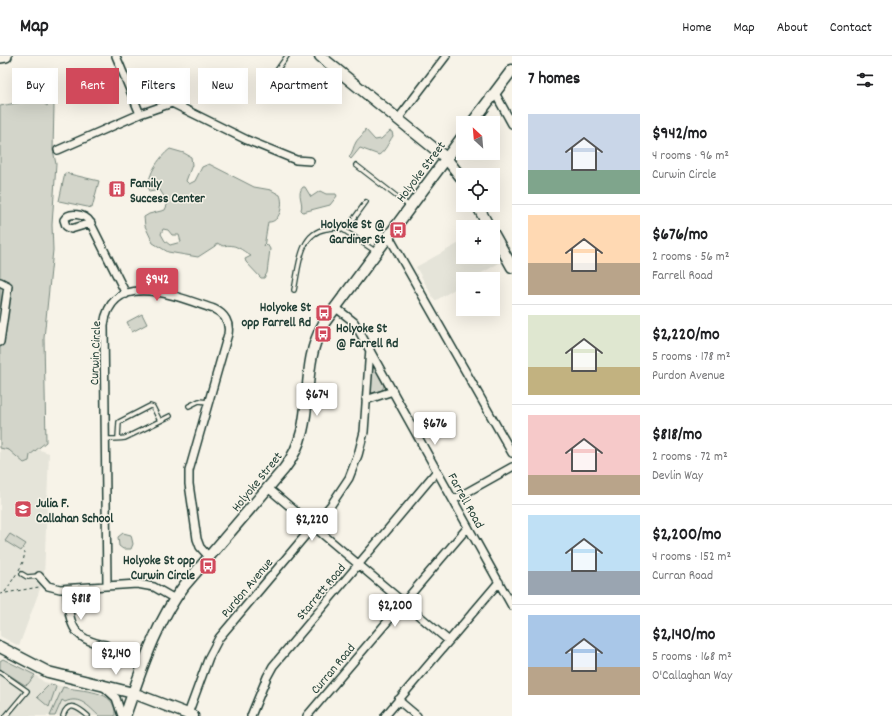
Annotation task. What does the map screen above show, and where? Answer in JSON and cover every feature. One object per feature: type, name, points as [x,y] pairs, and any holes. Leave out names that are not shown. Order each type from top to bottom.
[{"type":"main road","points":[[0,58],[6,56]]},
{"type":"main road","points":[[320,56],[446,158],[456,171]]},
{"type":"main road","points":[[477,116],[512,70]]},
{"type":"main road","name":"Holyoke Street","points":[[125,716],[158,628],[175,599],[290,461],[300,442],[305,421],[312,349],[321,328],[388,235],[456,145]]},
{"type":"main road","points":[[500,246],[512,267]]},
{"type":"main road","points":[[1,650],[48,672],[100,683],[133,693],[191,715]]},
{"type":"street","points":[[116,56],[140,114]]},
{"type":"street","points":[[398,119],[446,56]]},
{"type":"street","points":[[495,93],[512,124]]},
{"type":"street","points":[[58,150],[167,103],[176,104],[247,140],[296,160],[310,161]]},
{"type":"street","points":[[91,223],[126,294],[140,290],[152,290],[214,309],[224,315],[228,323],[228,332],[191,460],[189,478],[197,541],[209,557]]},
{"type":"street","points":[[388,235],[512,453]]},
{"type":"street","points":[[0,282],[8,286],[0,342]]},
{"type":"street","name":"Curwin Circle","points":[[107,585],[105,322],[113,304],[126,294]]},
{"type":"street","name":"Farrell Road","points":[[335,307],[352,320],[370,348],[512,606]]},
{"type":"street","name":"Purdon Avenue","points":[[191,715],[209,657],[219,638],[336,498],[353,470],[362,440],[370,348]]},
{"type":"street","points":[[366,400],[393,390]]},
{"type":"street","points":[[453,500],[512,467]]},
{"type":"street","name":"Starrett Road","points":[[251,716],[266,677],[273,666],[437,471]]},
{"type":"street","points":[[268,488],[449,641]]},
{"type":"street","name":"Curran Road","points":[[307,716],[468,527]]},
{"type":"street","points":[[39,576],[44,583],[52,588],[67,589],[132,583],[146,585],[175,599]]},
{"type":"street","points":[[385,716],[499,582]]},
{"type":"street","points":[[67,589],[70,620],[74,629],[88,642],[106,645]]},
{"type":"street","points":[[100,683],[116,698],[122,716]]},
{"type":"street","points":[[398,700],[417,716]]},
{"type":"lane","points":[[279,68],[287,56]]},
{"type":"lane","points":[[356,166],[410,206]]},
{"type":"lane","points":[[345,230],[366,202]]},
{"type":"lane","points":[[294,290],[304,247],[308,239],[314,233],[337,228],[345,230],[376,252]]},
{"type":"lane","points":[[189,406],[201,400],[208,402]]},
{"type":"lane","points":[[118,438],[119,422],[150,406],[154,408],[160,421]]},
{"type":"lane","points":[[105,439],[125,438],[170,416]]},
{"type":"lane","points":[[22,574],[27,577],[39,576]]},
{"type":"lane","points":[[0,672],[27,691],[6,716]]},
{"type":"lane","points":[[63,716],[66,709],[74,706],[78,707],[88,716]]},
{"type":"path","points":[[5,593],[20,568],[25,552]]},
{"type":"path","points":[[0,594],[38,588],[44,583]]},
{"type":"shaded area","points":[[12,104],[54,105],[53,150],[56,164],[52,225],[53,250],[44,338],[46,442],[30,455],[29,461],[24,463],[9,450],[0,448],[0,106]]},
{"type":"shaded area","points":[[365,129],[375,140],[381,139],[390,131],[392,132],[393,136],[385,149],[379,155],[360,148],[351,159],[349,157],[355,144],[364,133]]},
{"type":"shaded area","points":[[170,149],[184,153],[191,157],[192,165],[186,181],[189,184],[195,181],[202,167],[209,164],[254,187],[271,190],[280,195],[282,203],[280,212],[276,219],[268,222],[264,247],[267,244],[270,249],[267,273],[264,278],[261,278],[246,262],[245,259],[251,256],[235,246],[223,246],[217,243],[215,246],[198,257],[168,252],[153,243],[145,226],[144,217],[149,214],[165,210],[168,203],[160,190],[149,192],[148,186],[151,174],[157,162]],"holes":[[[163,229],[168,230],[172,235],[179,235],[181,242],[170,245],[165,241],[161,234]]]},
{"type":"shaded area","points":[[65,173],[99,181],[92,208],[59,201]]},
{"type":"shaded area","points":[[303,187],[305,187],[311,197],[320,191],[326,194],[336,194],[337,196],[330,205],[303,212],[301,210],[302,204],[300,192]]},
{"type":"shaded area","points":[[456,245],[456,264],[497,264],[483,272],[456,272],[456,288],[435,301],[416,267]]},
{"type":"shaded area","points":[[142,314],[147,324],[132,332],[127,322]]},
{"type":"shaded area","points":[[375,367],[384,386],[382,390],[372,393],[370,392],[372,369]]},
{"type":"shaded area","name":"Julia F. Callahan School","points":[[0,437],[49,453],[44,578],[19,646],[0,636]]},
{"type":"shaded area","points":[[123,533],[131,535],[133,544],[131,549],[123,549],[119,546],[118,537]]},
{"type":"shaded area","points":[[10,534],[26,544],[21,551],[5,541]]},
{"type":"shaded area","points":[[0,658],[35,675],[44,682],[94,692],[108,698],[115,707],[115,716],[0,716]]},
{"type":"shaded area","points":[[3,659],[35,675],[28,684],[25,685],[0,669],[0,661]]},
{"type":"shaded area","points":[[50,684],[55,685],[56,687],[49,707],[37,697]]},
{"type":"shaded area","points":[[63,687],[88,691],[104,696],[110,700],[114,707],[115,716],[99,716],[80,701],[70,700],[65,702],[62,700],[55,716],[50,716]]},
{"type":"place","name":"Family Success Center","points":[[117,189]]},
{"type":"place","name":"Holyoke St @ Gardiner St","points":[[398,230]]},
{"type":"place","name":"Holyoke St opp Farrell Rd","points":[[324,313]]},
{"type":"place","name":"Holyoke St @ Farrell Rd","points":[[323,334]]},
{"type":"place","name":"Julia F. Callahan School","points":[[23,509]]},
{"type":"place","name":"Holyoke St opp Curwin Circle","points":[[208,566]]}]
